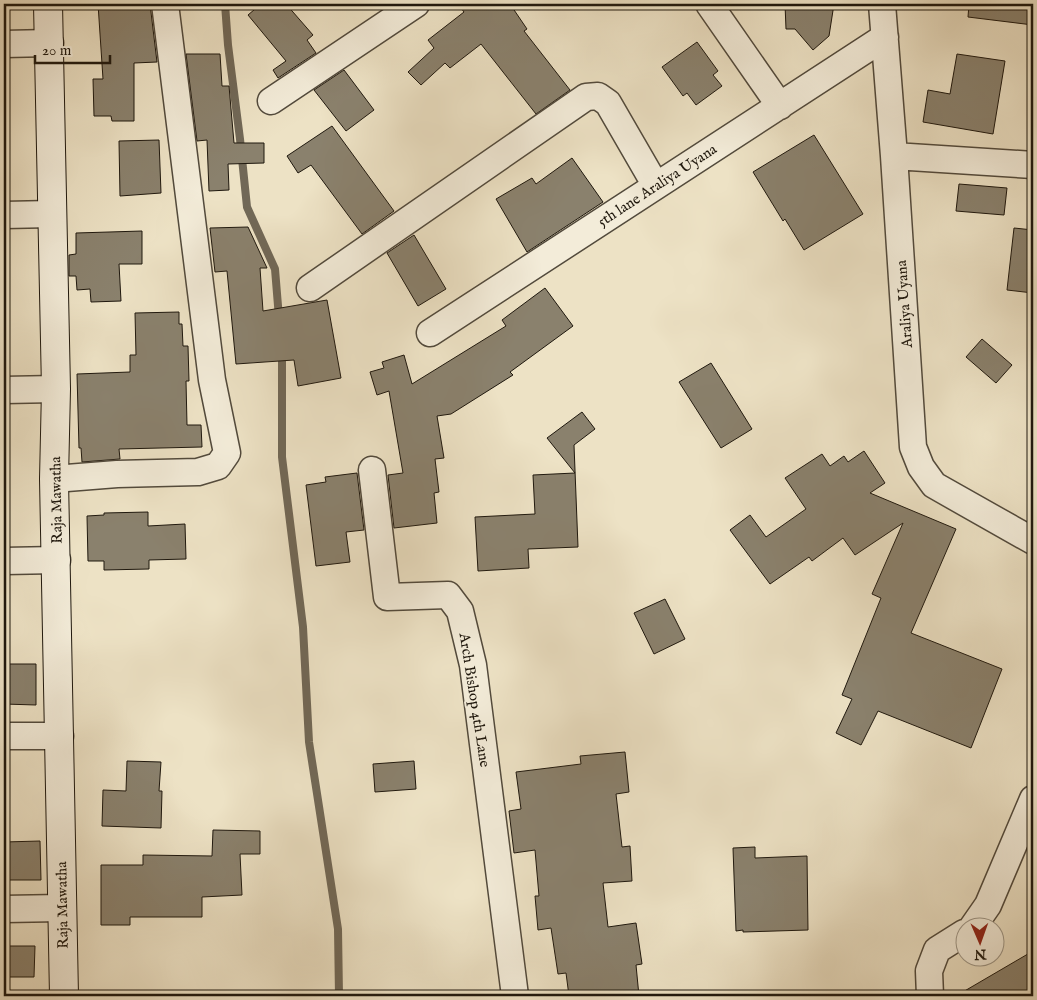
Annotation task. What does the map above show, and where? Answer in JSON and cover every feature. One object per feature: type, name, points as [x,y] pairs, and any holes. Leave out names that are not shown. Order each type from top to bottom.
[{"type":"street","name":"Raja Mawatha","points":[[48,4],[56,389],[54,479],[64,996]]},
{"type":"street","points":[[54,479],[117,474],[198,472],[218,466],[227,453],[212,380],[165,4]]},
{"type":"street","points":[[271,101],[416,4]]},
{"type":"street","points":[[709,4],[780,106]]},
{"type":"street","name":"Araliya Uyana","points":[[882,4],[913,447],[921,468],[934,485],[1033,541]]},
{"type":"street","name":"5th lane Araliya Uyana","points":[[430,332],[885,37]]},
{"type":"street","points":[[4,44],[50,43]]},
{"type":"street","points":[[310,288],[586,97],[598,96],[608,103],[656,186]]},
{"type":"street","points":[[894,156],[1033,165]]},
{"type":"street","points":[[4,215],[52,214]]},
{"type":"street","points":[[4,390],[56,389]]},
{"type":"street","name":"Arch Bishop 4th Lane","points":[[372,470],[387,597],[448,595],[460,611],[473,665],[515,996]]},
{"type":"street","points":[[4,561],[57,560]]},
{"type":"street","points":[[4,736],[60,736]]},
{"type":"street","points":[[979,918],[988,906],[1033,799]]},
{"type":"street","points":[[4,909],[62,908]]},
{"type":"street","points":[[930,996],[929,971],[937,950],[954,939]]},
{"type":"building","points":[[98,4],[150,4],[157,62],[134,63],[134,121],[112,121],[111,116],[94,116],[93,79],[103,79]]},
{"type":"building","points":[[261,4],[286,4],[313,35],[307,40],[316,53],[278,78],[273,70],[286,61],[248,15]]},
{"type":"building","points":[[458,4],[510,4],[527,29],[524,31],[570,90],[536,114],[481,44],[450,68],[445,63],[421,85],[408,72],[434,48],[428,40],[464,12]]},
{"type":"building","points":[[785,4],[834,4],[829,36],[813,50],[795,29],[786,29]]},
{"type":"building","points":[[969,4],[1033,4],[1033,25],[968,17]]},
{"type":"building","points":[[697,42],[718,71],[713,75],[722,86],[696,105],[687,93],[683,96],[662,67]]},
{"type":"building","points":[[186,54],[220,54],[222,86],[229,86],[234,143],[264,143],[264,163],[228,164],[229,190],[209,191],[207,140],[197,141]]},
{"type":"building","points":[[957,54],[1005,61],[993,134],[923,122],[928,90],[950,94]]},
{"type":"building","points":[[344,70],[374,110],[346,131],[314,90]]},
{"type":"building","points":[[332,126],[394,211],[362,234],[311,165],[298,173],[287,156]]},
{"type":"building","points":[[814,135],[863,214],[804,250],[785,219],[783,221],[753,172]]},
{"type":"building","points":[[159,140],[161,193],[120,196],[119,141]]},
{"type":"building","points":[[572,158],[603,202],[527,252],[496,199],[532,178],[536,184]]},
{"type":"building","points":[[959,184],[1007,188],[1004,215],[956,211]]},
{"type":"building","points":[[248,227],[267,268],[260,268],[263,311],[327,300],[341,378],[298,386],[294,360],[236,364],[227,271],[215,272],[210,228]]},
{"type":"building","points":[[1014,228],[1033,230],[1033,293],[1007,290]]},
{"type":"building","points":[[142,231],[142,264],[119,264],[121,301],[91,302],[90,289],[77,290],[76,276],[69,276],[69,255],[76,254],[76,233]]},
{"type":"building","points":[[414,235],[446,289],[418,306],[387,253]]},
{"type":"building","points":[[545,288],[573,326],[510,372],[513,375],[451,414],[437,416],[444,458],[435,459],[439,492],[434,493],[437,523],[394,528],[388,475],[403,473],[389,391],[377,395],[370,372],[384,368],[382,362],[404,355],[412,384],[506,326],[502,320]]},
{"type":"building","points":[[179,312],[179,324],[182,324],[183,346],[188,346],[189,381],[186,381],[187,425],[201,425],[202,447],[119,449],[120,459],[82,462],[81,448],[79,448],[77,374],[130,372],[130,355],[136,355],[135,313]]},
{"type":"building","points":[[982,339],[1012,365],[996,383],[966,357]]},
{"type":"building","points":[[711,363],[752,429],[721,448],[679,382]]},
{"type":"building","points":[[582,412],[595,429],[574,445],[578,547],[528,549],[529,568],[478,571],[475,517],[535,514],[533,475],[575,473],[547,438]]},
{"type":"building","points":[[864,451],[885,483],[870,493],[956,529],[911,633],[1002,669],[971,748],[878,711],[861,745],[836,733],[852,699],[842,695],[881,598],[872,594],[903,523],[855,555],[843,538],[812,561],[809,557],[770,584],[730,530],[750,515],[766,537],[806,509],[785,478],[822,454],[830,466],[844,456],[848,462]]},
{"type":"building","points":[[357,473],[364,530],[346,532],[350,562],[316,566],[306,485],[326,482],[325,477]]},
{"type":"building","points":[[148,512],[148,526],[185,524],[186,559],[149,560],[149,569],[104,570],[104,561],[88,561],[87,516],[104,515],[104,513]]},
{"type":"building","points":[[665,599],[685,639],[654,654],[634,613]]},
{"type":"building","points":[[4,664],[36,664],[36,705],[4,704]]},
{"type":"building","points":[[625,752],[629,792],[616,794],[622,847],[630,846],[632,881],[603,883],[608,927],[636,923],[642,964],[636,965],[639,996],[569,996],[566,973],[558,974],[551,928],[538,930],[535,896],[539,896],[535,850],[514,853],[509,811],[521,809],[516,772],[581,764],[580,756]]},
{"type":"building","points":[[127,761],[161,762],[159,791],[162,791],[161,828],[102,826],[103,790],[126,791]]},
{"type":"building","points":[[414,761],[416,789],[375,792],[373,764]]},
{"type":"building","points":[[213,830],[260,831],[260,854],[240,854],[242,895],[202,897],[202,917],[130,917],[130,925],[101,925],[101,865],[143,865],[143,855],[212,856]]},
{"type":"building","points":[[40,841],[41,880],[4,880],[4,842]]},
{"type":"building","points":[[755,847],[755,858],[807,856],[808,930],[736,931],[733,848]]},
{"type":"building","points":[[6,946],[35,946],[34,977],[5,977]]},
{"type":"building","points":[[1033,951],[1033,996],[956,996],[1004,968]]},
{"type":"waterway","points":[[225,4],[247,207],[275,269],[279,318]]},
{"type":"waterway","points":[[282,352],[282,457],[303,627],[309,742],[338,929],[339,996]]}]
